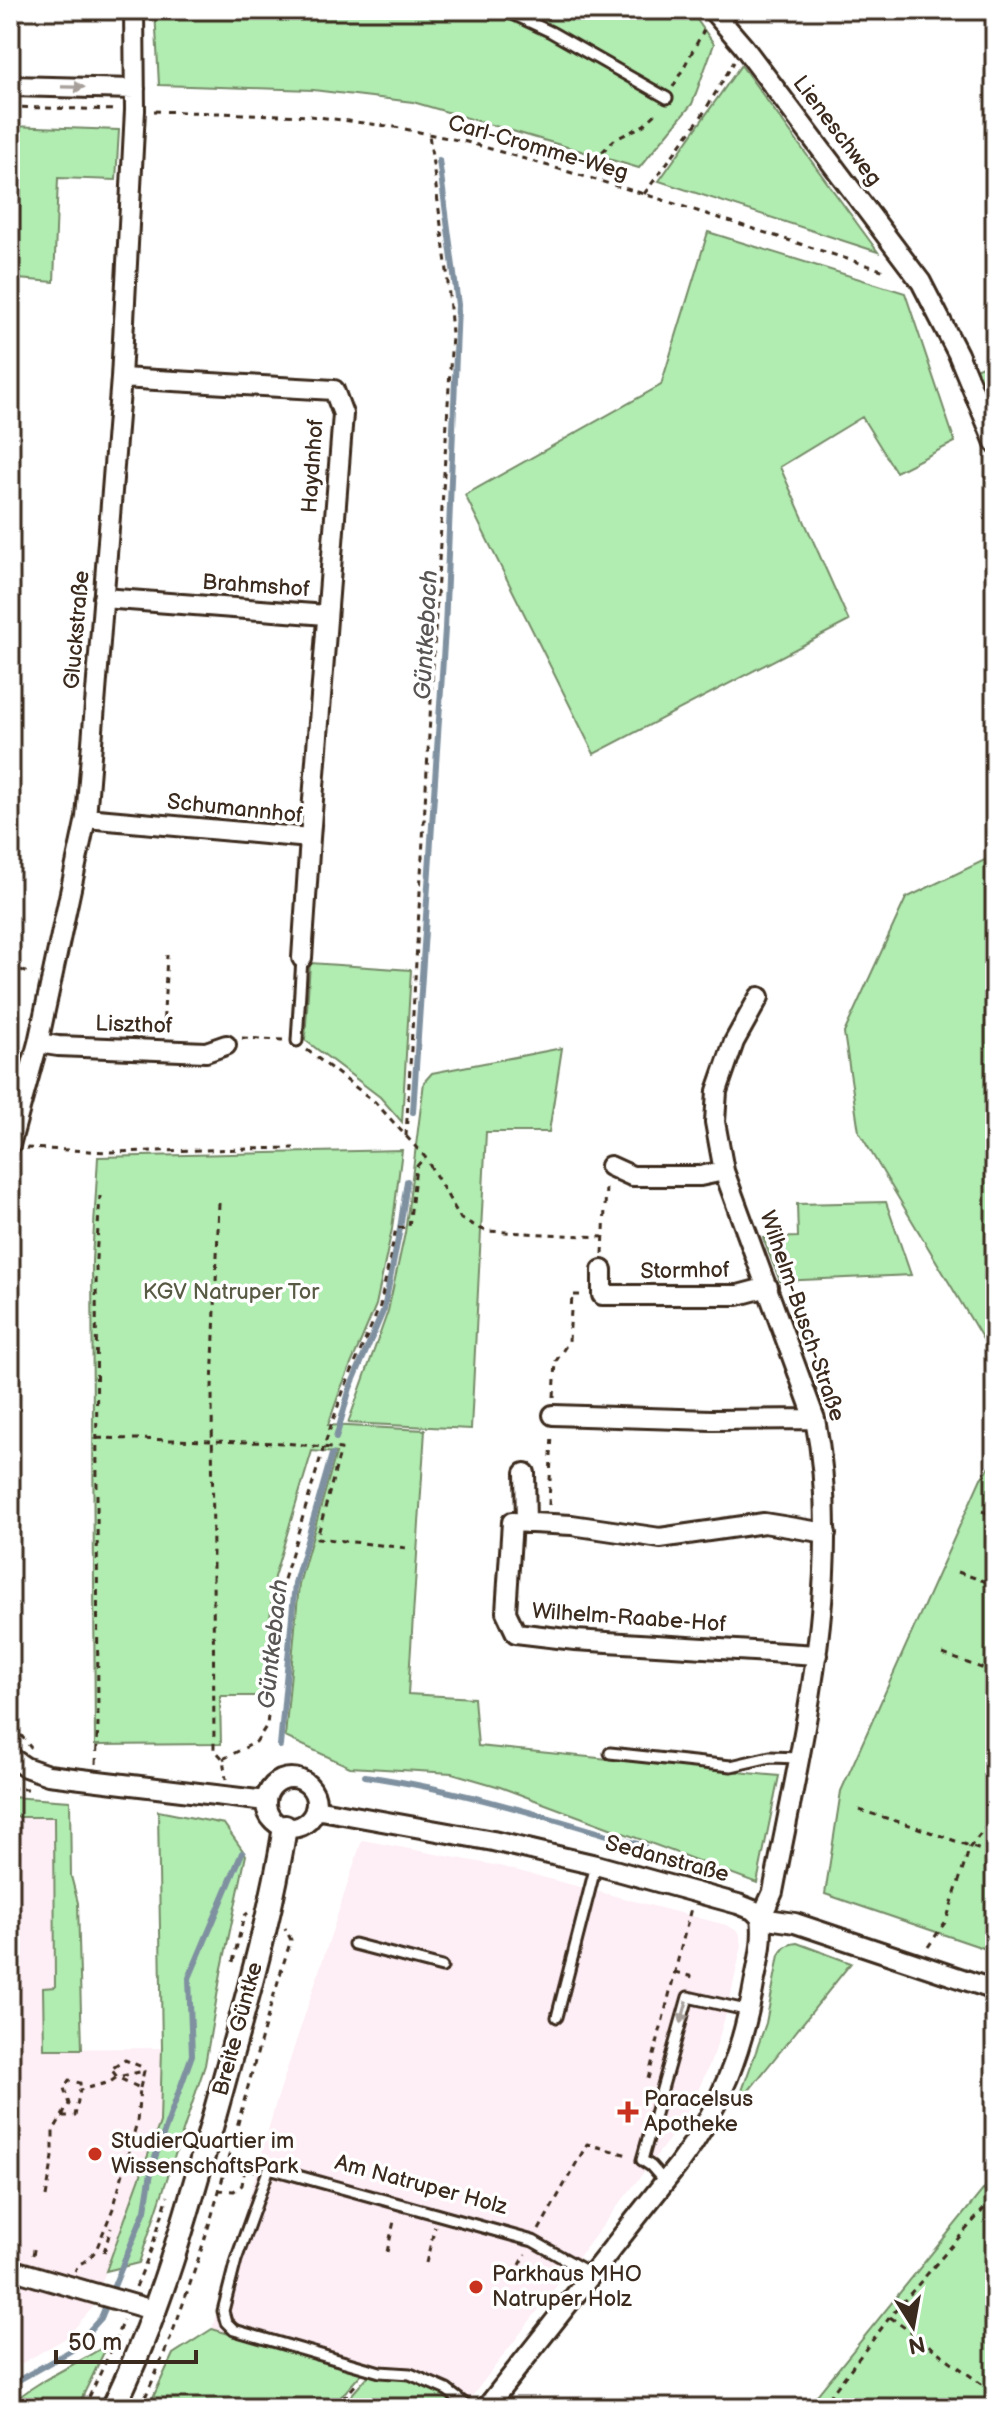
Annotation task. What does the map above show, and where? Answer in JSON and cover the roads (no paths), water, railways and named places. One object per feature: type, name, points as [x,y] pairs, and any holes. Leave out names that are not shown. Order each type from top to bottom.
[{"type":"street","name":"Gluckstraße","points":[[17,1147],[86,818],[121,378],[135,110],[134,10]]},
{"type":"street","name":"Lieneschweg","points":[[712,10],[743,46],[921,282],[958,354],[995,443]]},
{"type":"street","points":[[10,86],[135,89]]},
{"type":"street","name":"Haydnhof","points":[[121,378],[334,390],[343,414],[326,615]]},
{"type":"street","name":"Brahmshof","points":[[103,598],[326,615],[310,838]]},
{"type":"street","name":"Schumannhof","points":[[86,818],[310,838],[302,958]]},
{"type":"street","name":"Wilhelm-Busch-Straße","points":[[759,997],[734,1042],[717,1091],[715,1122],[724,1171],[815,1419],[823,1460],[826,1533],[817,1655],[773,1892],[761,1918]]},
{"type":"street","name":"Liszthof","points":[[38,1043],[206,1052],[226,1045]]},
{"type":"street","points":[[610,1166],[632,1176],[700,1176],[724,1171]]},
{"type":"street","name":"Stormhof","points":[[602,1270],[602,1295],[738,1295],[768,1287]]},
{"type":"street","points":[[553,1415],[711,1420],[815,1419]]},
{"type":"street","points":[[525,1473],[526,1523],[572,1525],[660,1538],[764,1523],[826,1533]]},
{"type":"street","name":"Wilhelm-Raabe-Hof","points":[[526,1523],[512,1522],[506,1612],[516,1633],[575,1640],[817,1655]]},
{"type":"street","points":[[10,1757],[25,1767],[48,1775],[266,1801]]},
{"type":"street","points":[[294,1778],[311,1788],[315,1809],[305,1823],[285,1827],[268,1813],[266,1801],[274,1784],[282,1779],[294,1778]]},
{"type":"street","name":"Sedanstraße","points":[[315,1809],[493,1841],[596,1865],[738,1904],[753,1910],[761,1918],[795,1923],[995,1990]]},
{"type":"street","name":"Breite Güntke","points":[[113,2408],[156,2311],[195,2186],[260,1947],[280,1863],[285,1827]]},
{"type":"street","points":[[486,2408],[665,2182],[694,2144],[716,2107],[735,2062],[750,2011],[762,1941],[761,1918]]},
{"type":"street","points":[[10,2269],[156,2311]]},
{"type":"lane","points":[[504,10],[551,32],[667,98]]},
{"type":"lane","points":[[297,1041],[302,958]]},
{"type":"lane","points":[[610,1753],[731,1766],[770,1757],[799,1758]]},
{"type":"lane","points":[[557,2017],[596,1865]]},
{"type":"lane","points":[[354,1944],[442,1967]]},
{"type":"lane","points":[[665,2182],[642,2160],[688,1997],[750,2011]]},
{"type":"lane","name":"Am Natruper Holz","points":[[470,2408],[447,2390],[410,2374],[369,2369],[234,2330],[226,2322],[223,2311],[236,2260],[269,2168],[533,2241],[593,2275]]},
{"type":"waterway","name":"Güntkebach","points":[[413,1112],[445,629],[458,305],[439,160]]},
{"type":"waterway","name":"Güntkebach","points":[[336,1438],[350,1388],[384,1309],[407,1181]]},
{"type":"waterway","name":"Güntkebach","points":[[280,1746],[295,1583],[332,1454]]},
{"type":"waterway","points":[[365,1776],[471,1797],[644,1846]]},
{"type":"waterway","name":"Güntkebach","points":[[10,2385],[72,2350],[101,2318],[145,2210],[152,2166],[192,2055],[189,1978],[242,1853]]},
{"type":"place","name":"Paracelsus Apotheke","points":[[628,2112]]},
{"type":"place","name":"StudierQuartier im WissenschaftsPark","points":[[95,2154]]},
{"type":"place","name":"Parkhaus MHO Natruper Holz","points":[[476,2287]]},
{"type":"park label","name":"KGV Natruper Tor","points":[[231,1292]]}]
